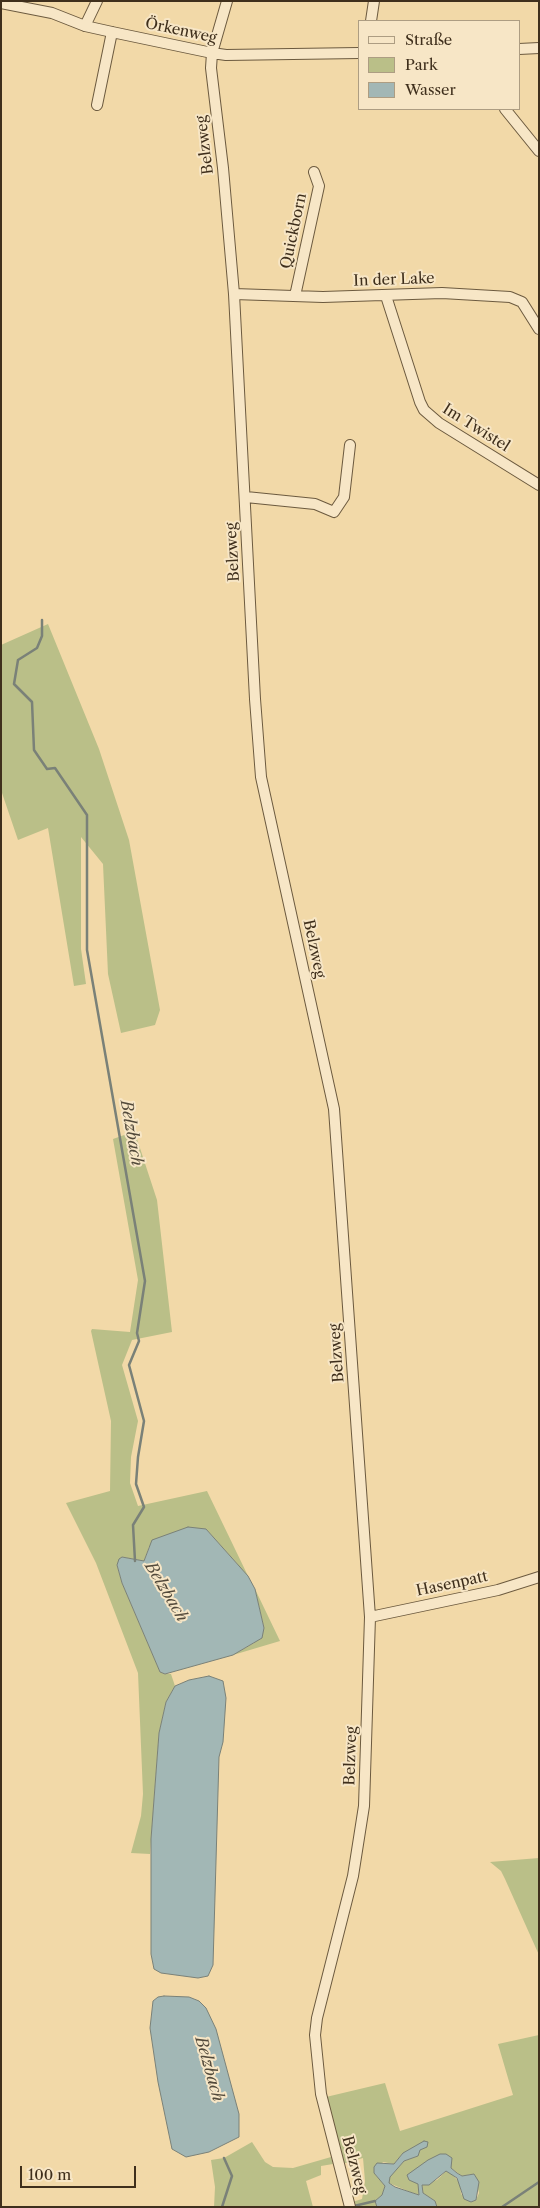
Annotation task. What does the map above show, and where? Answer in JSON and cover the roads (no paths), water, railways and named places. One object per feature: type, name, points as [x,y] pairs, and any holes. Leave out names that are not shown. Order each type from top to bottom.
[{"type":"street","points":[[85,26],[97,1]]},
{"type":"street","name":"Belzweg","points":[[227,1],[212,53],[211,68],[223,168],[234,294],[246,496],[254,698],[261,777],[330,1090],[337,1133],[370,1617],[364,1806],[353,1876],[317,2018],[315,2035],[321,2094],[350,2207]]},
{"type":"street","points":[[371,20],[374,1]]},
{"type":"street","name":"Örkenweg","points":[[1,2],[52,13],[85,26],[212,53],[226,55],[358,53]]},
{"type":"street","points":[[96,105],[112,32]]},
{"type":"street","points":[[520,48],[539,48]]},
{"type":"street","points":[[505,110],[539,150]]},
{"type":"street","name":"Quickborn","points":[[295,296],[319,186],[314,172]]},
{"type":"street","name":"In der Lake","points":[[234,294],[386,296],[442,293],[510,297],[522,302],[539,330]]},
{"type":"street","name":"Im Twistel","points":[[386,296],[424,410],[439,423],[539,485]]},
{"type":"street","points":[[246,496],[315,504],[334,512],[344,497],[350,445]]},
{"type":"street","name":"Hasenpatt","points":[[370,1617],[498,1590],[539,1577]]},
{"type":"water","points":[[188,1527],[206,1529],[248,1576],[255,1589],[264,1628],[262,1638],[233,1655],[165,1674],[160,1672],[122,1583],[117,1565],[122,1557],[144,1561],[152,1540]]},
{"type":"water","points":[[209,1676],[223,1681],[226,1698],[223,1742],[219,1757],[213,1965],[208,1976],[198,1978],[161,1973],[154,1969],[151,1954],[151,1839],[159,1733],[166,1702],[175,1686],[189,1680]]},
{"type":"water","points":[[158,1997],[189,1997],[199,2001],[206,2008],[216,2029],[239,2114],[239,2137],[209,2152],[186,2157],[172,2149],[158,2082],[150,2028],[153,2001]]},
{"type":"water","points":[[424,2141],[428,2142],[427,2147],[420,2150],[418,2156],[404,2161],[390,2177],[389,2183],[419,2195],[418,2184],[409,2180],[407,2175],[428,2160],[440,2154],[446,2154],[452,2158],[451,2168],[457,2173],[462,2176],[474,2174],[479,2182],[476,2200],[471,2202],[464,2199],[457,2178],[446,2171],[429,2185],[422,2185],[423,2193],[435,2201],[437,2207],[377,2207],[375,2201],[382,2195],[385,2186],[374,2173],[374,2167],[377,2163],[394,2164],[403,2153]]},
{"type":"waterway","name":"Belzbach","points":[[42,620],[42,636],[37,648],[18,660],[14,684],[32,702],[34,750],[47,769],[55,768],[87,815],[87,950],[145,1281],[137,1333],[139,1341],[129,1365],[144,1421],[136,1484],[144,1507],[133,1525],[135,1561]]},
{"type":"waterway","name":"Belzbach","points":[[222,2207],[232,2176],[224,2158]]},
{"type":"waterway","points":[[502,2207],[539,2182]]},
{"type":"waterway","points":[[354,2206],[375,2201]]}]
